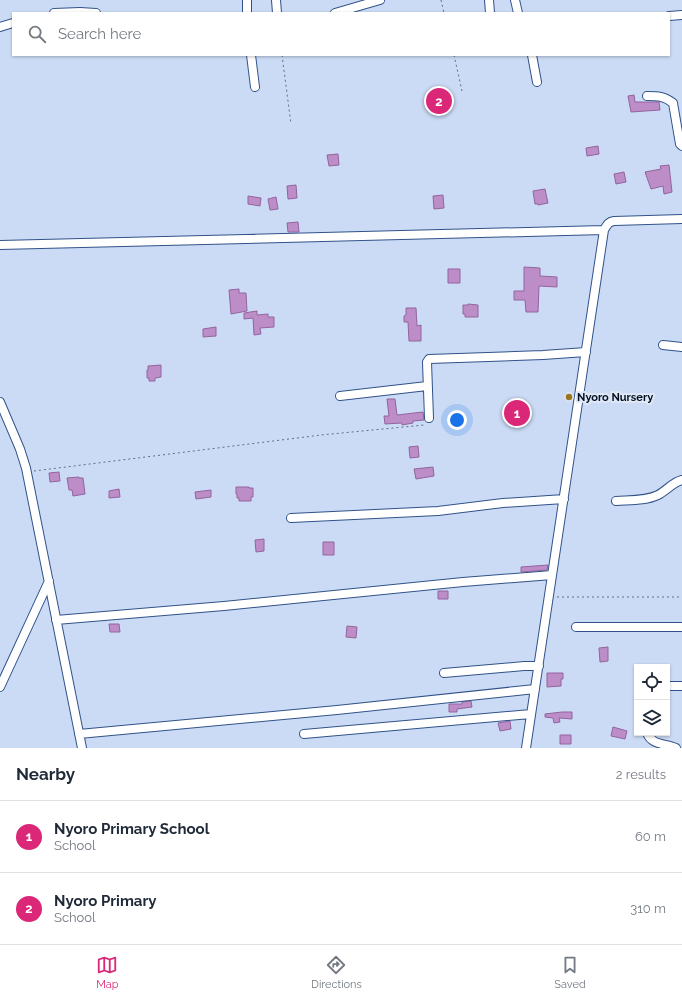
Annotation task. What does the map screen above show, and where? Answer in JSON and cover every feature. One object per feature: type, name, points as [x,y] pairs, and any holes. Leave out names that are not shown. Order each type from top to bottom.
[{"type":"street","points":[[247,0],[247,12]]},
{"type":"street","points":[[276,0],[277,12]]},
{"type":"street","points":[[338,12],[380,0]]},
{"type":"street","points":[[489,0],[490,12]]},
{"type":"street","points":[[515,0],[518,12]]},
{"type":"street","points":[[670,16],[682,15]]},
{"type":"street","points":[[0,27],[12,23]]},
{"type":"street","points":[[251,56],[255,87]]},
{"type":"street","points":[[532,56],[538,82]]},
{"type":"street","points":[[647,96],[661,96],[673,103],[680,144],[682,146]]},
{"type":"street","points":[[526,748],[604,230],[610,221],[682,219]]},
{"type":"street","points":[[0,245],[604,230]]},
{"type":"street","points":[[663,345],[682,347]]},
{"type":"street","points":[[428,418],[427,361],[429,359],[586,352]]},
{"type":"street","points":[[340,396],[427,386]]},
{"type":"street","points":[[0,402],[20,449],[26,468],[82,748]]},
{"type":"street","points":[[616,501],[651,498],[682,480]]},
{"type":"street","points":[[291,518],[438,511],[503,503],[564,499]]},
{"type":"street","points":[[56,620],[552,575]]},
{"type":"street","points":[[0,687],[49,581]]},
{"type":"street","points":[[576,627],[682,627]]},
{"type":"street","points":[[444,673],[539,666]]},
{"type":"street","points":[[670,686],[682,686]]},
{"type":"street","points":[[79,734],[337,710],[535,689]]},
{"type":"street","points":[[304,734],[531,714]]},
{"type":"street","points":[[648,736],[660,744],[676,748]]},
{"type":"path","points":[[441,0],[444,12]]},
{"type":"path","points":[[282,56],[291,124]]},
{"type":"path","points":[[454,56],[462,91]]},
{"type":"path","points":[[29,471],[321,435],[429,424],[428,418]]},
{"type":"path","points":[[553,597],[682,597]]},
{"type":"building","points":[[634,95],[635,102],[659,102],[660,110],[631,112],[628,96]]},
{"type":"building","points":[[598,146],[599,154],[587,156],[586,148]]},
{"type":"building","points":[[338,154],[339,165],[329,166],[327,155]]},
{"type":"building","points":[[669,165],[672,192],[664,194],[663,186],[651,189],[645,172],[661,169],[660,166]]},
{"type":"building","points":[[624,172],[626,182],[616,184],[614,174]]},
{"type":"building","points":[[296,185],[297,198],[288,199],[287,186]]},
{"type":"building","points":[[545,189],[548,203],[538,205],[535,204],[533,191]]},
{"type":"building","points":[[443,195],[444,208],[434,209],[433,196]]},
{"type":"building","points":[[248,196],[261,198],[260,206],[248,204]]},
{"type":"building","points":[[276,197],[278,209],[270,210],[268,199]]},
{"type":"building","points":[[298,222],[299,232],[288,232],[287,223]]},
{"type":"building","points":[[524,267],[540,268],[540,276],[557,277],[557,287],[539,286],[538,312],[526,312],[525,300],[514,300],[514,291],[524,291]]},
{"type":"building","points":[[448,269],[460,269],[460,283],[448,283]]},
{"type":"building","points":[[239,289],[239,293],[246,293],[247,311],[231,314],[229,290]]},
{"type":"building","points":[[463,305],[478,305],[478,317],[465,317],[465,314],[463,314]]},
{"type":"building","points":[[406,308],[416,308],[417,326],[421,325],[421,341],[409,341],[408,322],[404,322]]},
{"type":"building","points":[[257,311],[257,315],[268,314],[268,317],[274,317],[274,327],[260,328],[261,334],[254,335],[253,318],[244,319],[244,313]]},
{"type":"building","points":[[216,327],[216,336],[203,337],[203,329]]},
{"type":"building","points":[[161,365],[161,377],[155,378],[155,381],[149,381],[149,378],[147,378],[148,366]]},
{"type":"building","points":[[387,399],[395,399],[397,415],[423,412],[424,420],[413,421],[413,423],[402,425],[402,423],[385,424],[384,416],[389,416]]},
{"type":"building","points":[[418,446],[419,457],[410,458],[409,447]]},
{"type":"building","points":[[433,467],[434,476],[416,479],[414,469]]},
{"type":"building","points":[[59,472],[60,481],[50,482],[49,473]]},
{"type":"building","points":[[67,478],[83,478],[85,494],[73,496],[72,490],[69,490]]},
{"type":"building","points":[[236,487],[253,488],[253,497],[251,497],[251,501],[239,501],[236,494]]},
{"type":"building","points":[[119,489],[120,497],[109,498],[109,491]]},
{"type":"building","points":[[211,490],[211,497],[196,499],[195,492]]},
{"type":"building","points":[[264,539],[264,551],[256,552],[255,540]]},
{"type":"building","points":[[323,542],[334,542],[334,555],[323,555]]},
{"type":"building","points":[[548,565],[547,570],[521,572],[521,567]]},
{"type":"building","points":[[438,591],[448,591],[448,599],[438,599]]},
{"type":"building","points":[[109,624],[119,624],[120,632],[110,632]]},
{"type":"building","points":[[347,626],[357,627],[356,638],[346,637]]},
{"type":"building","points":[[608,647],[608,661],[600,662],[599,648]]},
{"type":"building","points":[[547,673],[563,673],[561,686],[547,687]]},
{"type":"building","points":[[471,701],[472,707],[457,709],[457,712],[449,712],[449,704],[462,704],[462,702]]},
{"type":"building","points":[[572,712],[572,719],[559,718],[560,722],[554,723],[553,718],[545,717],[545,714]]},
{"type":"building","points":[[510,721],[511,729],[500,731],[498,723]]},
{"type":"building","points":[[613,727],[627,731],[625,739],[611,736]]},
{"type":"building","points":[[560,735],[571,735],[571,744],[560,744]]},
{"type":"place","name":"Nyoro Primary","points":[[439,101]]},
{"type":"place","name":"Nyoro Nursery","points":[[569,397]]},
{"type":"place","name":"Nyoro Primary School","points":[[517,413]]}]
